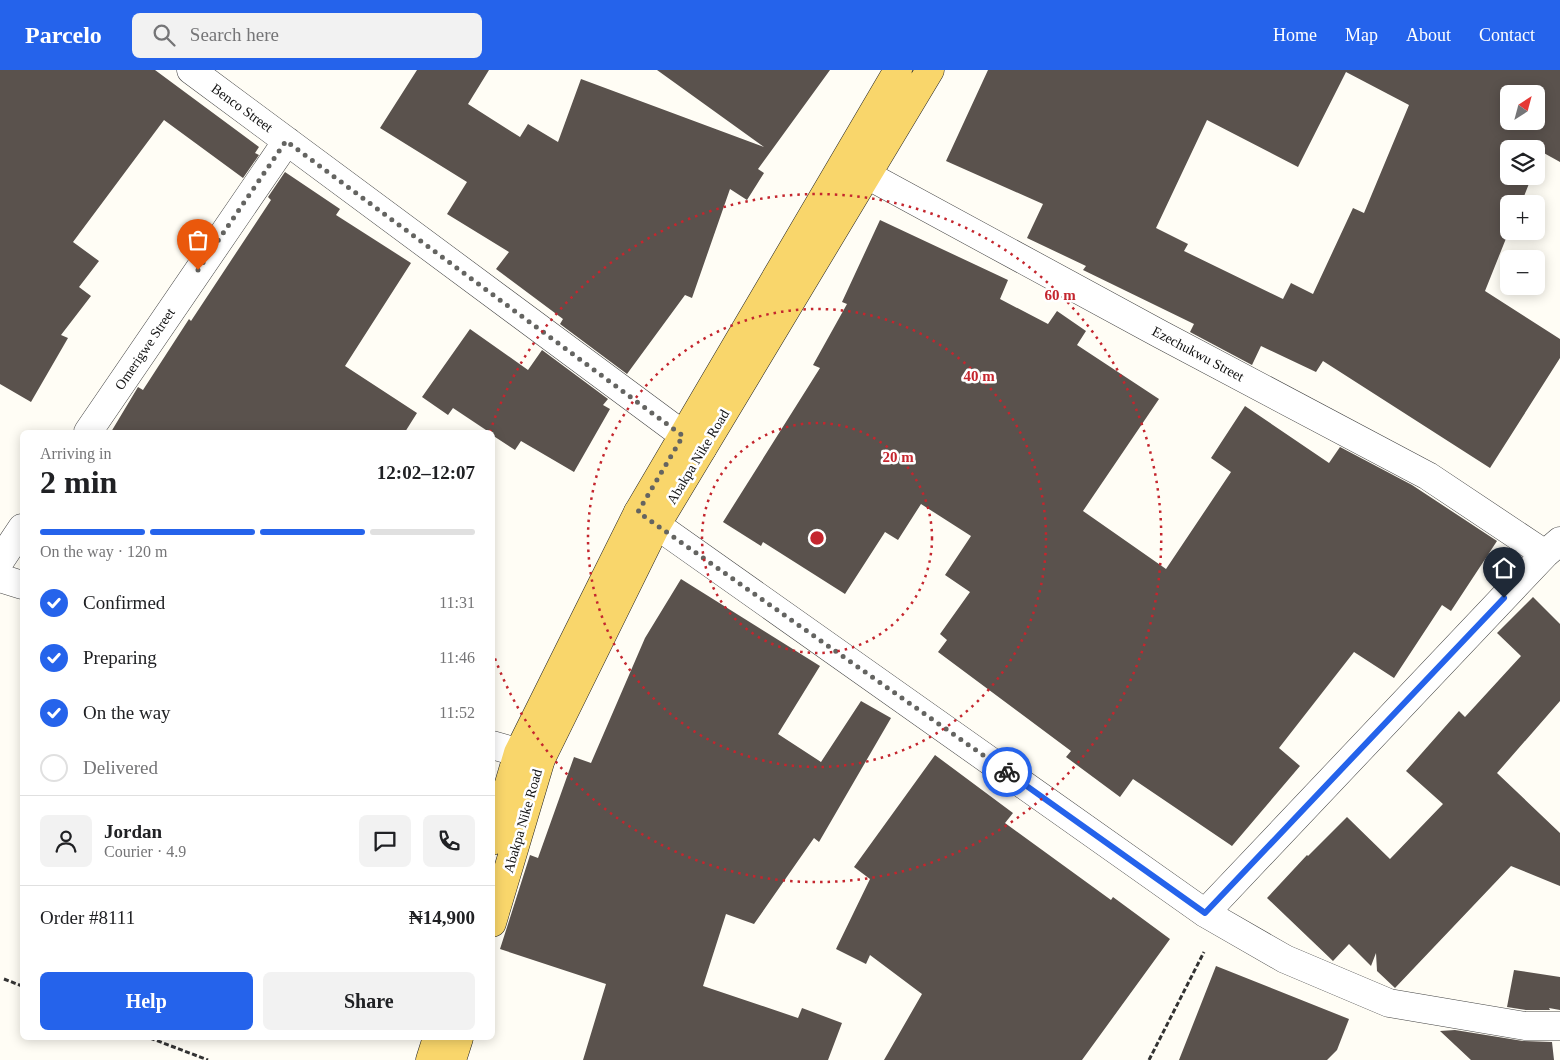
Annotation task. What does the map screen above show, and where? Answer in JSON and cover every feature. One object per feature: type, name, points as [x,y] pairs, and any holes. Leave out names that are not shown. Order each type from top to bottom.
[{"type":"main road","name":"Abakpa Nike Road","points":[[495,830],[517,752],[648,518],[693,442],[844,163],[898,70]]},
{"type":"main road","name":"Abakpa Nike Road","points":[[693,442],[868,176],[930,70]]},
{"type":"main road","name":"Abakpa Nike Road","points":[[495,902],[517,752]]},
{"type":"main road","points":[[430,1060],[435,1040]]},
{"type":"main road","points":[[452,1060],[457,1040]]},
{"type":"street","name":"Benco Street","points":[[191,70],[693,442]]},
{"type":"street","name":"Omerigwe Street","points":[[89,430],[286,141]]},
{"type":"street","name":"Ezechukwu Street","points":[[844,163],[1428,476],[1553,548]]},
{"type":"street","points":[[648,518],[1205,913],[1285,959],[1389,1003],[1525,1026],[1560,1026]]},
{"type":"street","points":[[0,561],[20,531]]},
{"type":"street","points":[[1205,913],[1553,548]]},
{"type":"street","points":[[0,578],[20,584]]},
{"type":"path","points":[[1149,1060],[1208,943],[1205,913]]},
{"type":"path","points":[[4,979],[20,985]]},
{"type":"path","points":[[155,1040],[208,1060]]},
{"type":"building","points":[[0,70],[155,70],[259,147],[255,153],[259,155],[243,178],[164,120],[73,242],[99,261],[79,287],[91,296],[61,335],[68,338],[31,402],[0,384]]},
{"type":"building","points":[[417,70],[489,70],[468,104],[520,137],[528,124],[558,142],[581,79],[764,147],[657,70],[830,70],[758,169],[764,173],[747,200],[730,189],[692,298],[685,295],[627,374],[560,324],[563,319],[496,269],[509,252],[447,214],[467,182],[380,128]]},
{"type":"building","points":[[988,70],[1560,70],[1560,162],[1545,154],[1545,140],[1500,140],[1500,185],[1528,185],[1525,195],[1500,195],[1500,240],[1505,240],[1485,291],[1560,339],[1560,358],[1490,468],[1323,361],[1316,372],[1261,346],[1252,365],[1190,332],[1194,324],[1083,270],[1086,266],[1027,238],[1043,204],[946,161]],"holes":[[[1346,72],[1409,105],[1364,213],[1353,208],[1313,294],[1291,283],[1283,299],[1184,251],[1188,244],[1156,228],[1207,120],[1298,167]]]},
{"type":"building","points":[[285,172],[340,209],[336,215],[411,263],[345,366],[417,413],[406,430],[112,430],[138,387],[143,390],[189,319],[191,321],[271,200],[268,197]]},
{"type":"building","points":[[880,220],[1008,280],[1000,299],[1048,324],[1057,311],[1086,331],[1077,345],[1159,399],[1083,511],[1166,569],[1231,472],[1211,458],[1245,406],[1329,463],[1340,447],[1412,485],[1497,541],[1451,611],[1442,605],[1394,678],[1354,652],[1279,748],[1300,766],[1232,846],[1133,779],[1120,797],[1066,757],[1071,751],[938,652],[947,640],[940,634],[970,592],[945,575],[971,536],[921,504],[898,540],[885,532],[845,594],[763,542],[761,546],[723,522],[820,368],[813,365],[847,304],[842,302]]},
{"type":"building","points":[[470,329],[528,370],[542,350],[608,399],[603,405],[610,409],[574,472],[521,441],[515,450],[495,437],[495,430],[486,430],[453,408],[448,415],[422,397]]},
{"type":"building","points":[[681,579],[820,666],[778,734],[821,762],[861,701],[891,718],[819,842],[814,838],[754,924],[726,914],[703,986],[798,1018],[802,1008],[842,1023],[828,1060],[583,1060],[606,984],[500,949],[530,855],[538,858],[574,757],[591,763],[645,638]]},
{"type":"building","points":[[1533,597],[1560,624],[1560,701],[1497,773],[1560,833],[1560,886],[1511,866],[1395,988],[1377,971],[1376,953],[1371,966],[1349,944],[1333,961],[1267,898],[1307,855],[1347,817],[1390,859],[1443,804],[1406,771],[1459,711],[1465,717],[1521,656],[1497,633]]},
{"type":"building","points":[[935,755],[1013,813],[1005,823],[1111,900],[1113,897],[1170,939],[1082,1060],[884,1060],[922,994],[870,955],[866,964],[836,949],[870,879],[854,867]]},
{"type":"building","points":[[1216,966],[1349,1019],[1337,1050],[1327,1060],[1179,1060]]},
{"type":"building","points":[[1514,970],[1560,977],[1560,1010],[1549,1008],[1550,1010],[1526,1010],[1507,1007]]},
{"type":"building","points":[[1455,1030],[1523,1041],[1552,1042],[1554,1060],[1471,1060],[1440,1031]]},
{"type":"way so far","points":[[198,270],[286,141],[683,436],[638,512],[1007,772]]},
{"type":"route","points":[[1007,772],[1205,913],[1504,598]]}]
